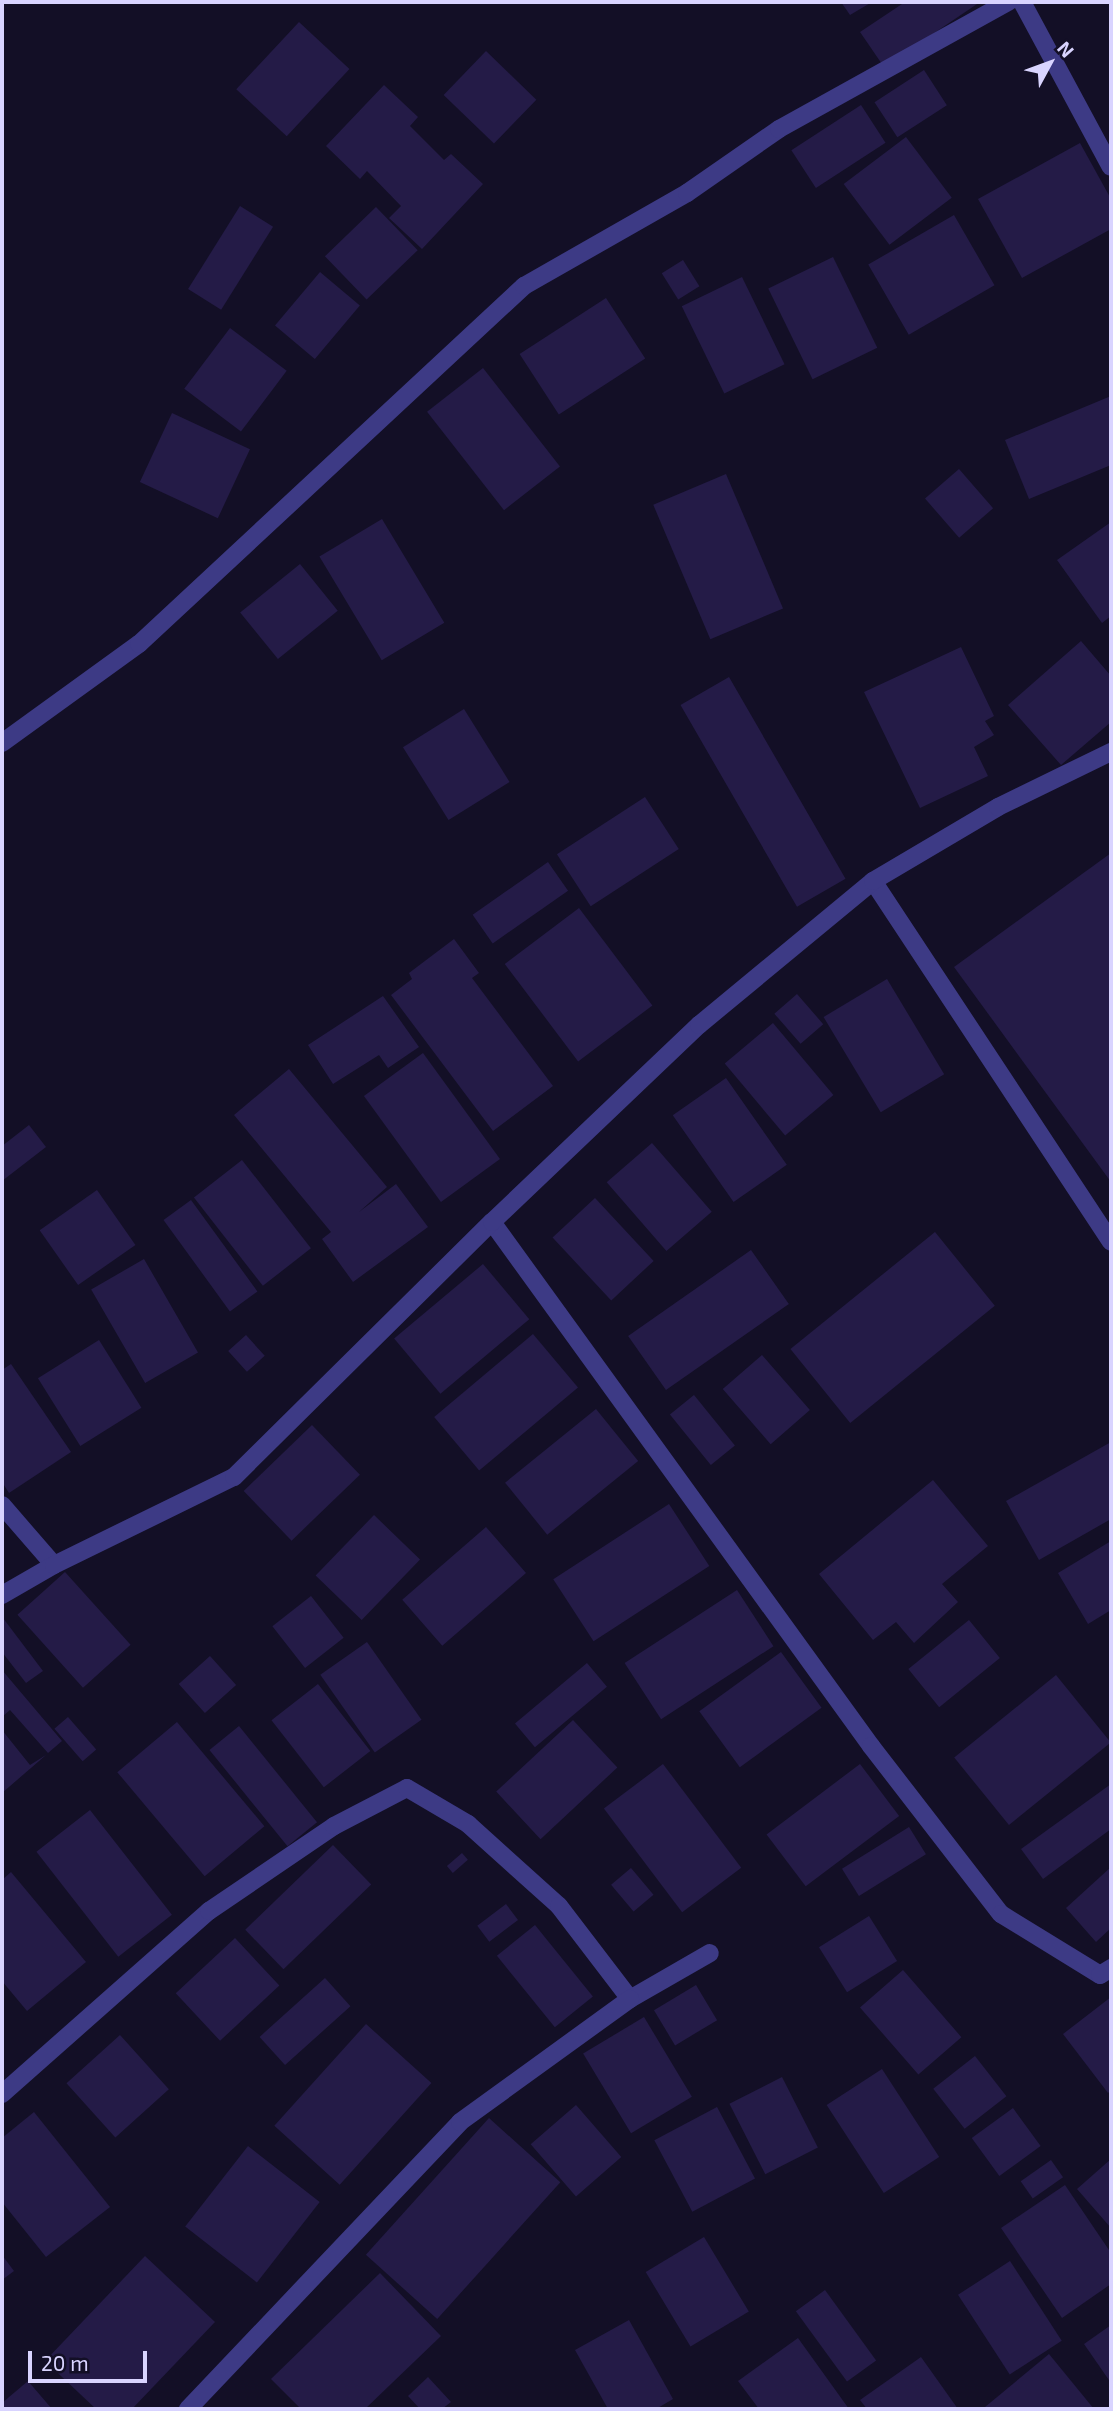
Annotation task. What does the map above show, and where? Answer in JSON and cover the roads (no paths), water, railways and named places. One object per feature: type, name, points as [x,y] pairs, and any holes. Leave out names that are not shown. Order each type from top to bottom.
[{"type":"street","points":[[2,743],[139,644],[524,286],[687,193],[779,129],[1008,2]]},
{"type":"street","points":[[1022,2],[1111,167]]},
{"type":"street","points":[[2,1595],[54,1565],[233,1477],[492,1222],[699,1025],[873,881],[998,807],[1111,752]]},
{"type":"street","points":[[873,881],[1111,1242]]},
{"type":"street","points":[[492,1222],[870,1746],[1001,1914],[1100,1975],[1111,1968]]},
{"type":"street","points":[[2,1505],[54,1565]]},
{"type":"street","points":[[2,2094],[209,1912],[334,1826],[407,1788],[468,1824],[559,1906],[630,1999]]},
{"type":"street","points":[[188,2409],[460,2122],[630,1999],[710,1954]]}]
